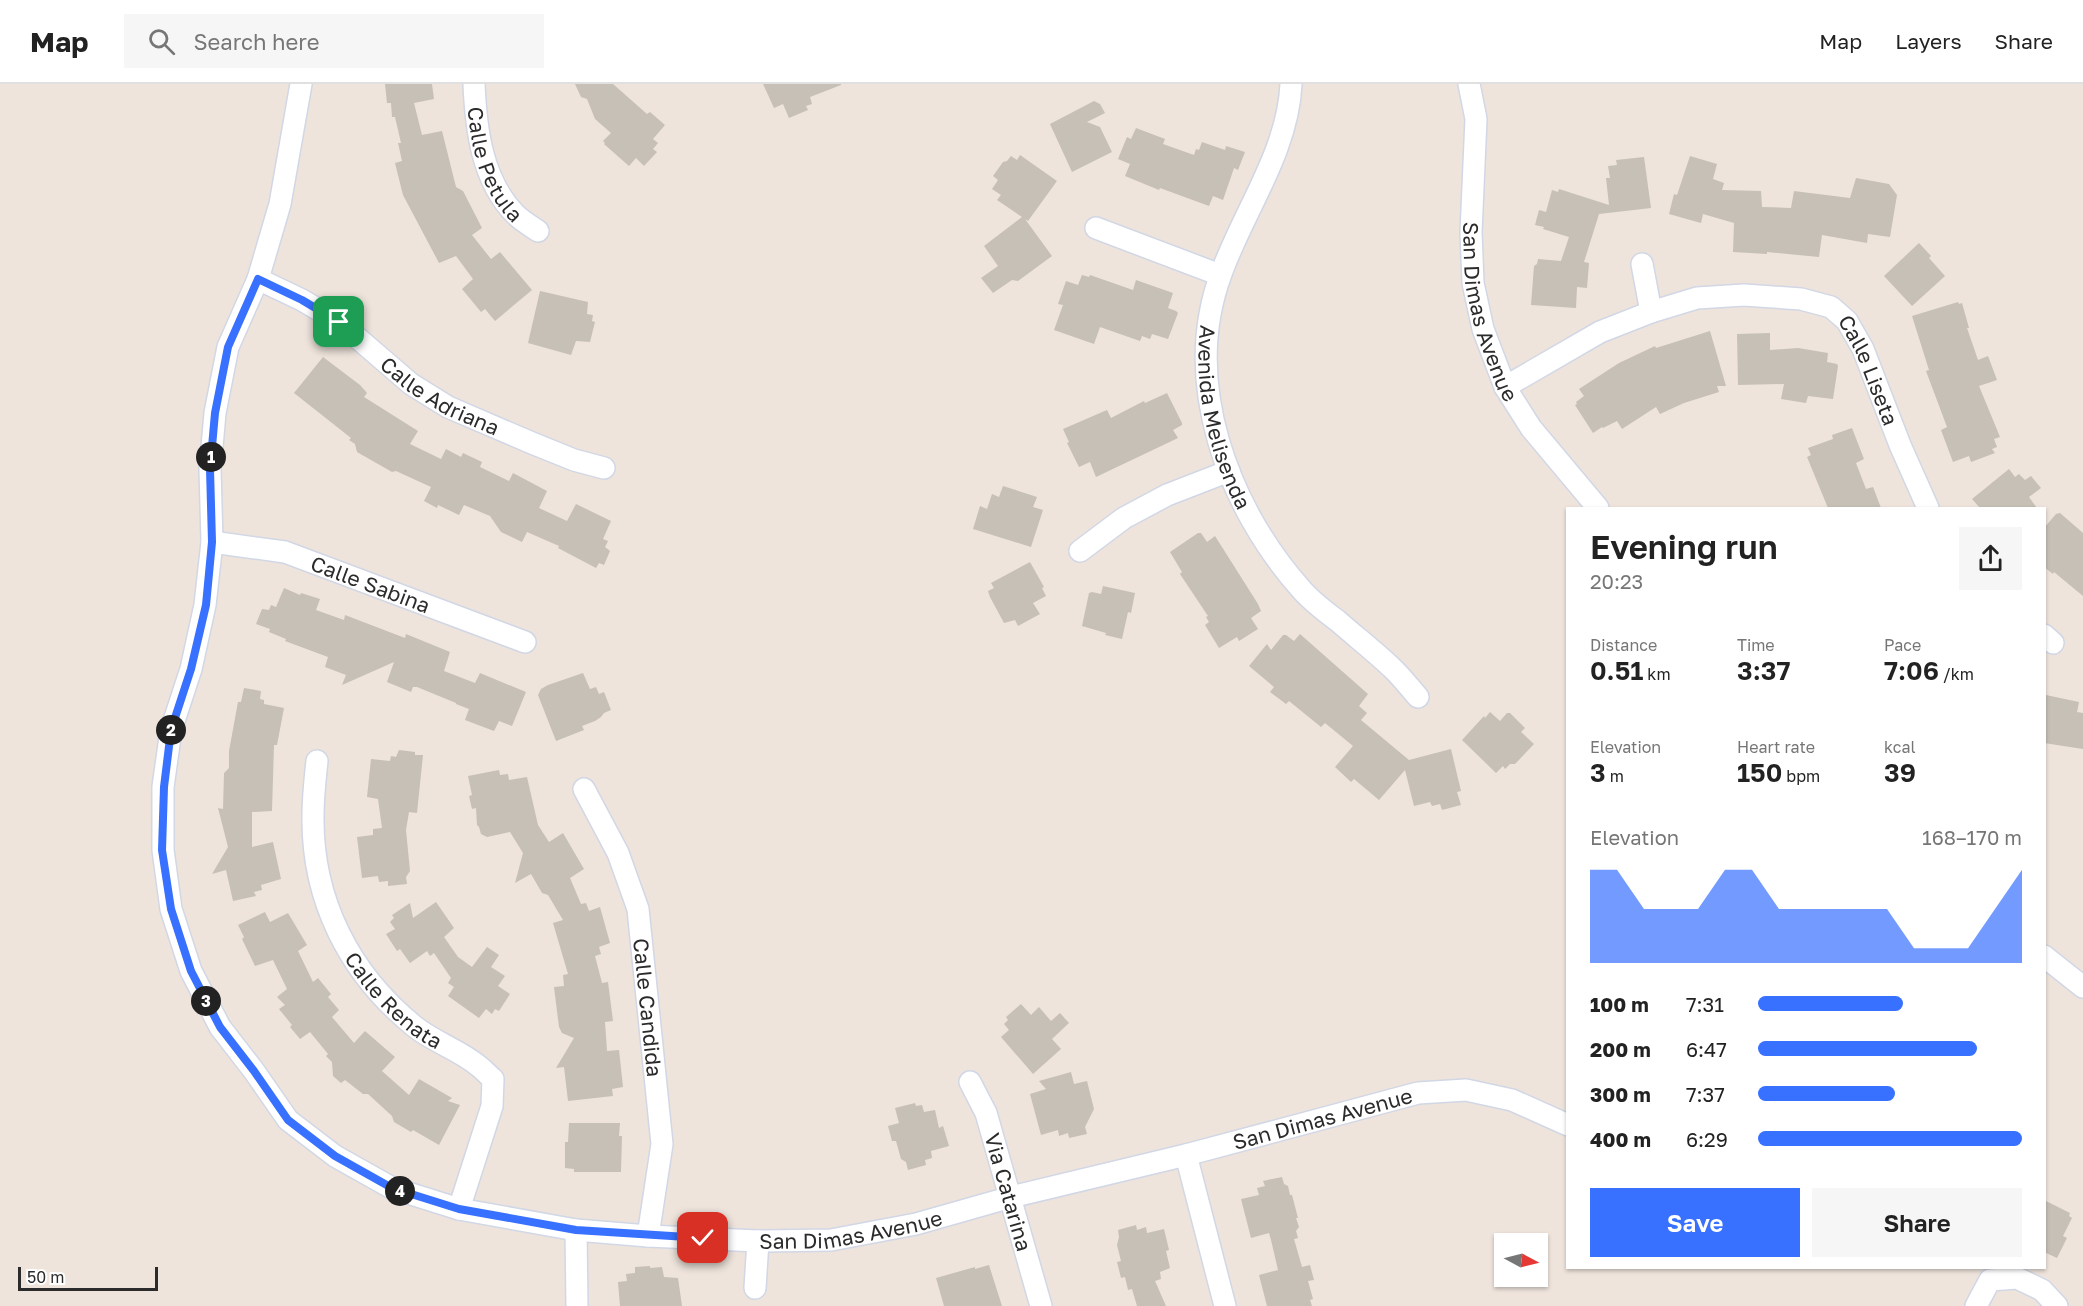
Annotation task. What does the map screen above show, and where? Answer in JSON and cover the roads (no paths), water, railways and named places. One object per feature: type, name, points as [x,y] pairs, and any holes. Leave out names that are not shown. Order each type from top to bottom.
[{"type":"street","name":"San Dimas Avenue","points":[[301,84],[280,204],[258,279],[228,347],[215,413],[210,469],[212,542],[206,605],[191,669],[171,730],[164,787],[162,850],[171,909],[191,971],[220,1027],[288,1120],[335,1156],[392,1188],[459,1209],[576,1230],[758,1241],[831,1240],[916,1224],[1011,1197],[1185,1155],[1418,1093],[1467,1090],[1512,1100],[1566,1124]]},
{"type":"street","name":"Calle Petula","points":[[474,84],[475,114],[483,158],[499,190],[516,215],[538,231]]},
{"type":"street","name":"Avenida Melisenda","points":[[1291,84],[1290,101],[1278,148],[1251,203],[1221,275],[1208,320],[1206,357],[1216,434],[1229,471],[1250,518],[1283,567],[1303,591],[1391,667],[1418,697]]},
{"type":"street","name":"San Dimas Avenue","points":[[1470,84],[1476,119],[1471,232],[1473,284],[1483,329],[1505,387],[1531,428],[1597,507]]},
{"type":"street","points":[[1096,228],[1221,275]]},
{"type":"street","points":[[1642,264],[1651,312]]},
{"type":"street","name":"Calle Adriana","points":[[258,279],[302,300],[339,322],[411,384],[448,406],[542,448],[604,468]]},
{"type":"street","name":"Calle Liseta","points":[[1505,387],[1600,332],[1651,312],[1697,298],[1744,295],[1801,299],[1831,308],[1847,321],[1863,349],[1900,445],[1928,507]]},
{"type":"street","points":[[1080,551],[1124,518],[1167,495],[1229,471]]},
{"type":"street","name":"Calle Sabina","points":[[212,542],[285,552],[525,642]]},
{"type":"street","name":"Calle Renata","points":[[317,761],[313,816],[316,862],[327,908],[347,952],[376,990],[415,1027],[477,1064],[493,1079],[492,1106],[459,1209]]},
{"type":"street","name":"Calle Candida","points":[[584,789],[618,853],[638,909],[662,1144],[648,1236]]},
{"type":"street","points":[[2046,958],[2083,987]]},
{"type":"street","name":"Via Catarina","points":[[970,1082],[986,1113],[1041,1306]]},
{"type":"street","points":[[1185,1155],[1225,1306]]},
{"type":"street","points":[[576,1230],[577,1306]]},
{"type":"street","points":[[755,1288],[758,1241]]},
{"type":"street","points":[[1976,1306],[1990,1280],[2017,1278],[2042,1290],[2057,1306]]}]
